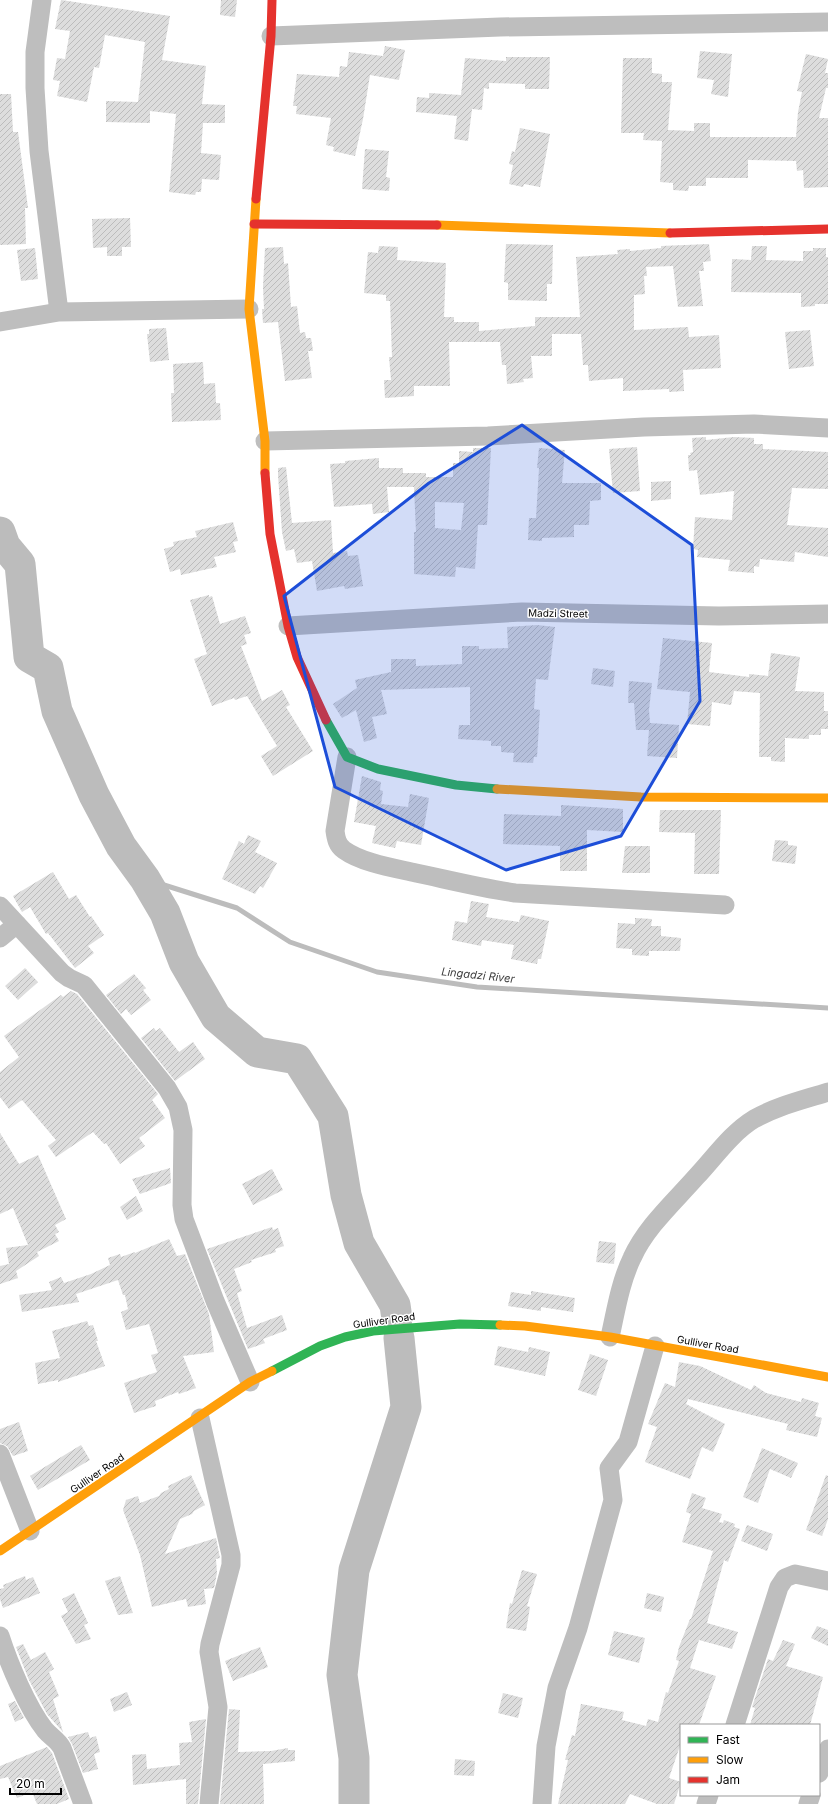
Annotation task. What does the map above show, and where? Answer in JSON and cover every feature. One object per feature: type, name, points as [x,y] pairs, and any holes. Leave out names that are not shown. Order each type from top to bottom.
[{"type":"street","points":[[42,0],[35,52],[34,88],[39,150],[59,312]]},
{"type":"street","points":[[272,0],[271,36],[254,224],[249,309],[265,441],[265,476],[270,534],[288,626],[297,657],[329,726],[347,757],[378,769],[456,785],[503,790],[627,796],[828,798]]},
{"type":"street","points":[[271,36],[500,27],[828,22]]},
{"type":"street","points":[[254,224],[467,225],[661,233],[828,229]]},
{"type":"street","points":[[0,322],[59,312],[249,309]]},
{"type":"street","points":[[265,441],[488,436],[644,427],[754,424],[828,428]]},
{"type":"street","name":"Madzi Street","points":[[288,626],[522,612],[719,616],[828,614]]},
{"type":"street","points":[[347,757],[335,831],[337,841],[342,849],[354,855],[384,865],[491,890],[515,893],[725,905]]},
{"type":"street","points":[[0,906],[62,973],[84,985],[167,1088],[178,1108],[183,1130],[182,1205],[184,1219],[218,1307],[250,1382]]},
{"type":"street","points":[[0,938],[17,924]]},
{"type":"street","points":[[610,1337],[624,1279],[632,1257],[644,1237],[733,1136],[752,1120],[767,1112],[828,1092]]},
{"type":"street","name":"Gulliver Road","points":[[0,1551],[200,1418],[250,1382],[320,1346],[345,1337],[373,1331],[424,1326],[486,1324],[525,1326],[610,1337],[828,1377]]},
{"type":"street","points":[[542,1804],[546,1746],[557,1688],[578,1628],[613,1500],[609,1468],[628,1442],[655,1346]]},
{"type":"street","points":[[200,1418],[231,1555],[231,1566],[209,1652],[218,1707],[209,1804]]},
{"type":"street","points":[[0,1454],[30,1530]]},
{"type":"street","points":[[734,1724],[779,1587],[785,1578],[795,1574],[828,1581]]},
{"type":"street","points":[[0,1636],[14,1672],[27,1699],[46,1731],[58,1741],[62,1748],[84,1804]]},
{"type":"street","points":[[820,1770],[828,1749]]},
{"type":"highlighted area","points":[[522,425],[692,545],[700,701],[621,836],[506,870],[335,787],[284,596],[429,483]]},
{"type":"building","points":[[61,0],[170,16],[162,60],[206,66],[202,104],[225,105],[225,123],[203,123],[201,153],[221,155],[219,180],[202,179],[201,192],[196,192],[195,195],[169,192],[176,114],[150,111],[150,123],[106,122],[106,101],[138,102],[145,42],[105,35],[99,68],[94,67],[87,102],[57,96],[60,81],[53,80],[57,58],[65,59],[70,31],[55,29]]},
{"type":"building","points":[[221,0],[237,0],[235,17],[220,15]]},
{"type":"building","points":[[385,46],[405,50],[399,80],[370,75],[355,156],[333,151],[334,147],[326,145],[331,118],[296,114],[297,106],[293,106],[297,74],[339,77],[340,66],[347,67],[349,52],[383,56]]},
{"type":"building","points":[[700,51],[732,54],[728,97],[711,94],[714,80],[697,78]]},
{"type":"building","points":[[806,54],[828,59],[825,73],[828,73],[828,88],[826,88],[819,118],[828,118],[828,187],[804,188],[803,170],[797,171],[796,161],[748,160],[748,178],[706,178],[706,186],[689,186],[688,191],[673,190],[673,183],[660,182],[662,141],[643,140],[644,133],[621,133],[623,58],[652,58],[652,73],[662,74],[662,82],[672,82],[668,130],[694,131],[694,123],[710,123],[710,137],[796,137],[798,112],[802,92],[797,91]]},
{"type":"building","points":[[506,57],[550,57],[549,89],[525,89],[525,84],[489,83],[489,89],[484,88],[482,110],[472,109],[468,141],[454,139],[457,116],[416,112],[417,97],[429,98],[429,93],[461,95],[465,58],[506,61]]},
{"type":"building","points":[[0,94],[11,94],[13,132],[18,132],[28,208],[25,208],[26,244],[0,245]]},
{"type":"building","points":[[520,128],[550,134],[540,187],[524,184],[523,187],[509,184],[513,165],[509,164],[512,151],[515,152]]},
{"type":"building","points":[[365,149],[389,151],[386,177],[390,178],[389,191],[362,189]]},
{"type":"building","points":[[130,218],[131,247],[122,247],[122,256],[107,256],[107,247],[93,248],[92,219]]},
{"type":"building","points":[[506,244],[553,245],[552,284],[547,284],[547,301],[508,300],[508,283],[504,282]]},
{"type":"building","points":[[709,244],[711,261],[703,262],[704,271],[699,271],[703,306],[678,307],[673,266],[646,267],[647,276],[644,276],[645,294],[634,295],[634,330],[688,327],[689,337],[719,335],[721,368],[683,370],[684,391],[669,392],[669,389],[623,391],[623,378],[589,381],[588,365],[583,365],[581,334],[552,334],[552,356],[531,356],[533,378],[523,379],[524,382],[507,384],[506,365],[502,365],[500,342],[449,342],[450,386],[414,386],[414,396],[385,398],[384,380],[391,380],[389,357],[392,357],[390,301],[386,301],[386,295],[364,293],[368,252],[378,253],[379,246],[398,247],[397,260],[446,263],[444,317],[454,317],[454,322],[479,322],[479,331],[535,326],[535,317],[580,317],[576,257],[618,254],[617,250],[630,249],[630,251],[661,248],[661,246]]},
{"type":"building","points":[[752,246],[767,246],[766,260],[803,261],[803,251],[813,251],[813,248],[826,248],[826,257],[828,257],[828,304],[815,304],[815,306],[801,307],[801,293],[731,292],[732,259],[751,260]]},
{"type":"building","points":[[283,247],[284,264],[288,263],[291,307],[297,306],[300,333],[305,332],[306,338],[311,338],[313,351],[308,351],[312,378],[285,381],[278,322],[263,323],[262,309],[264,309],[263,287],[265,248]]},
{"type":"building","points":[[35,248],[38,279],[21,281],[17,250]]},
{"type":"building","points":[[166,328],[169,360],[150,362],[147,334],[149,334],[149,329]]},
{"type":"building","points":[[810,330],[814,366],[789,369],[785,332]]},
{"type":"building","points":[[203,362],[204,384],[215,383],[216,403],[220,403],[221,420],[172,422],[171,393],[174,393],[173,364]]},
{"type":"building","points":[[706,437],[706,440],[734,437],[754,438],[754,444],[763,444],[763,449],[828,452],[828,489],[792,488],[787,525],[828,528],[828,557],[795,552],[794,562],[760,559],[759,567],[754,566],[754,573],[728,571],[730,560],[697,557],[698,550],[693,549],[695,517],[732,520],[734,491],[700,495],[697,470],[689,471],[688,455],[691,455],[690,453],[693,452],[692,438]]},
{"type":"building","points":[[637,447],[640,491],[613,493],[609,449]]},
{"type":"building","points":[[473,448],[491,448],[487,525],[478,525],[475,569],[456,567],[455,577],[414,574],[414,532],[416,532],[414,487],[387,487],[389,512],[373,514],[372,504],[334,507],[330,464],[379,458],[379,468],[403,468],[403,473],[426,473],[426,477],[453,477],[453,463],[459,463],[459,451],[473,452]],"holes":[[[435,502],[464,503],[461,530],[435,528]]]},
{"type":"building","points":[[539,448],[565,450],[562,483],[601,483],[601,500],[590,501],[589,525],[574,525],[574,537],[542,538],[542,541],[528,540],[529,518],[536,518]]},
{"type":"building","points":[[286,467],[292,523],[331,520],[333,553],[347,551],[348,556],[358,555],[363,586],[345,589],[344,586],[317,591],[312,561],[297,563],[294,549],[286,551],[282,532],[278,468]]},
{"type":"building","points":[[671,481],[671,499],[651,501],[651,482]]},
{"type":"building","points":[[233,522],[238,541],[233,542],[236,552],[214,557],[217,567],[181,575],[180,569],[170,572],[164,549],[174,546],[173,542],[197,537],[195,531]]},
{"type":"building","points":[[209,595],[209,597],[212,596],[220,624],[245,616],[251,633],[244,635],[247,644],[241,646],[262,701],[282,690],[290,705],[286,707],[313,751],[273,776],[261,756],[277,746],[247,696],[235,700],[234,698],[212,706],[194,659],[207,654],[190,600]]},
{"type":"building","points":[[537,625],[555,627],[548,680],[536,679],[534,709],[540,710],[537,757],[534,757],[533,763],[513,762],[514,753],[501,752],[501,746],[491,746],[491,741],[458,739],[459,725],[470,725],[470,687],[381,690],[387,714],[372,717],[377,738],[364,742],[356,710],[342,718],[333,704],[357,688],[355,680],[391,672],[391,659],[416,659],[416,666],[462,664],[462,646],[479,646],[479,649],[508,648],[507,627]]},
{"type":"building","points":[[663,638],[712,643],[709,672],[749,677],[749,674],[768,676],[771,653],[800,657],[795,691],[824,692],[824,711],[828,711],[828,729],[821,729],[821,735],[809,735],[809,739],[785,738],[785,762],[771,761],[771,757],[759,757],[760,693],[734,691],[731,705],[712,702],[710,726],[687,724],[690,692],[657,689]]},
{"type":"building","points":[[593,668],[615,671],[613,687],[591,684]]},
{"type":"building","points":[[629,681],[652,683],[649,710],[650,723],[679,725],[677,758],[647,756],[649,730],[636,730],[634,703],[628,703]]},
{"type":"building","points":[[362,776],[381,782],[380,790],[383,791],[381,804],[408,807],[410,794],[429,798],[421,845],[397,841],[395,848],[372,843],[376,826],[354,822]]},
{"type":"building","points":[[561,805],[623,809],[623,832],[587,830],[587,871],[560,871],[560,846],[503,844],[504,814],[561,816]]},
{"type":"building","points":[[660,810],[721,810],[719,874],[694,874],[695,833],[659,832]]},
{"type":"building","points":[[248,835],[261,841],[255,852],[277,863],[263,888],[260,886],[255,894],[222,879],[239,841],[244,844]]},
{"type":"building","points":[[775,840],[788,841],[788,845],[797,846],[795,864],[772,861]]},
{"type":"building","points":[[625,846],[650,846],[650,873],[622,873]]},
{"type":"building","points":[[53,872],[69,899],[76,895],[104,935],[88,946],[94,953],[75,968],[48,933],[46,934],[30,907],[22,912],[13,896]]},
{"type":"building","points":[[471,901],[489,904],[486,917],[519,922],[521,915],[549,921],[541,959],[538,959],[537,964],[511,959],[514,945],[482,940],[481,946],[452,940],[455,921],[467,923]]},
{"type":"building","points":[[635,918],[652,919],[651,926],[661,926],[661,936],[681,938],[680,951],[649,951],[649,956],[632,955],[632,949],[616,948],[618,923],[635,924]]},
{"type":"building","points":[[25,968],[38,982],[18,1000],[5,986]]},
{"type":"building","points":[[134,974],[146,988],[143,990],[151,1000],[131,1015],[126,1009],[121,1014],[106,995]]},
{"type":"building","points":[[71,991],[77,994],[158,1094],[152,1100],[165,1118],[139,1138],[145,1146],[120,1164],[106,1143],[104,1144],[93,1132],[56,1157],[48,1146],[56,1140],[22,1100],[9,1109],[0,1097],[0,1072],[19,1057],[4,1036],[61,995],[63,997]]},
{"type":"building","points":[[154,1028],[156,1031],[160,1028],[179,1052],[193,1042],[205,1059],[175,1081],[141,1038]]},
{"type":"building","points":[[0,1133],[19,1164],[38,1155],[66,1219],[55,1225],[59,1232],[55,1234],[59,1241],[37,1252],[39,1256],[16,1271],[18,1278],[0,1284],[0,1266],[9,1264],[6,1248],[28,1245],[13,1208],[0,1214]]},
{"type":"building","points":[[170,1168],[171,1183],[140,1194],[132,1179]]},
{"type":"building","points":[[272,1169],[283,1190],[253,1205],[242,1184]]},
{"type":"building","points":[[136,1196],[143,1211],[127,1220],[120,1207]]},
{"type":"building","points":[[272,1227],[273,1230],[278,1228],[284,1246],[275,1249],[276,1252],[251,1260],[252,1262],[234,1269],[242,1291],[237,1293],[247,1328],[282,1315],[287,1330],[263,1339],[265,1343],[248,1349],[207,1249]]},
{"type":"building","points":[[169,1239],[177,1256],[185,1254],[209,1314],[214,1352],[183,1356],[196,1388],[179,1394],[178,1392],[155,1401],[156,1406],[134,1413],[124,1383],[157,1372],[151,1355],[158,1353],[149,1324],[126,1330],[121,1312],[128,1309],[125,1295],[123,1295],[118,1280],[76,1294],[79,1302],[22,1312],[19,1295],[52,1290],[49,1282],[61,1277],[64,1283],[91,1274],[110,1265],[108,1258],[120,1254],[121,1257],[135,1253]]},
{"type":"building","points":[[599,1241],[616,1243],[614,1264],[596,1262]]},
{"type":"building","points":[[531,1291],[575,1298],[573,1312],[541,1307],[541,1311],[508,1306],[511,1292],[531,1295]]},
{"type":"building","points":[[87,1321],[89,1326],[93,1325],[98,1341],[96,1341],[105,1366],[58,1382],[58,1380],[38,1384],[35,1363],[60,1358],[52,1331]]},
{"type":"building","points":[[498,1346],[528,1352],[529,1347],[550,1352],[545,1376],[494,1365]]},
{"type":"building","points":[[590,1354],[608,1360],[596,1396],[578,1390]]},
{"type":"building","points":[[679,1362],[700,1366],[751,1390],[754,1385],[766,1393],[801,1402],[802,1398],[819,1403],[815,1416],[822,1418],[817,1437],[786,1430],[788,1424],[688,1399],[686,1404],[725,1424],[713,1452],[702,1447],[690,1479],[645,1462],[657,1427],[648,1424],[665,1383],[675,1387]]},
{"type":"building","points":[[19,1422],[28,1451],[13,1456],[7,1446],[0,1443],[0,1429]]},
{"type":"building","points":[[81,1445],[90,1460],[38,1490],[30,1476]]},
{"type":"building","points":[[762,1448],[798,1463],[791,1478],[770,1469],[758,1503],[743,1497]]},
{"type":"building","points":[[191,1475],[205,1505],[194,1511],[192,1514],[180,1519],[165,1554],[216,1538],[220,1558],[216,1559],[217,1573],[214,1588],[204,1589],[206,1604],[188,1607],[186,1599],[152,1607],[140,1555],[123,1510],[126,1500],[138,1496],[140,1503],[159,1496],[161,1493],[169,1489],[168,1486]]},
{"type":"building","points":[[826,1475],[828,1476],[828,1519],[822,1536],[806,1530]]},
{"type":"building","points":[[692,1493],[706,1498],[702,1508],[722,1514],[719,1522],[723,1523],[724,1520],[735,1524],[734,1527],[740,1529],[728,1562],[724,1560],[707,1623],[738,1632],[732,1649],[699,1640],[690,1668],[716,1676],[699,1724],[680,1724],[680,1746],[669,1778],[680,1782],[674,1804],[657,1804],[630,1794],[625,1804],[558,1804],[568,1760],[565,1760],[572,1735],[575,1736],[581,1704],[624,1712],[622,1720],[646,1726],[648,1719],[658,1722],[666,1692],[668,1693],[679,1661],[676,1660],[679,1647],[691,1619],[713,1551],[682,1542],[691,1514],[686,1512]]},
{"type":"building","points":[[747,1525],[773,1534],[767,1551],[741,1541]]},
{"type":"building","points":[[522,1570],[537,1574],[527,1606],[530,1607],[526,1631],[506,1628],[510,1603],[512,1604]]},
{"type":"building","points":[[25,1576],[26,1580],[33,1577],[40,1593],[3,1608],[0,1599],[0,1589],[4,1588],[3,1585]]},
{"type":"building","points":[[120,1576],[133,1613],[118,1615],[105,1581]]},
{"type":"building","points":[[74,1593],[88,1623],[84,1625],[91,1639],[76,1644],[61,1616],[68,1612],[62,1599]]},
{"type":"building","points":[[647,1593],[664,1597],[661,1612],[644,1608]]},
{"type":"building","points":[[817,1626],[828,1630],[828,1646],[811,1638]]},
{"type":"building","points":[[614,1631],[645,1638],[639,1663],[608,1655]]},
{"type":"building","points":[[783,1640],[795,1644],[786,1666],[823,1677],[810,1724],[750,1724],[755,1708],[752,1707],[768,1659],[773,1661]]},
{"type":"building","points":[[23,1644],[31,1660],[45,1652],[54,1669],[49,1672],[59,1696],[53,1699],[63,1732],[47,1714],[29,1680],[16,1647]]},
{"type":"building","points":[[260,1647],[268,1667],[233,1681],[225,1661]]},
{"type":"building","points":[[127,1692],[132,1705],[114,1712],[110,1699]]},
{"type":"building","points":[[503,1693],[523,1698],[518,1718],[498,1713]]},
{"type":"building","points":[[15,1701],[24,1718],[15,1722],[8,1704]]},
{"type":"building","points":[[229,1709],[240,1710],[238,1752],[271,1751],[288,1748],[288,1750],[295,1750],[295,1761],[263,1764],[264,1804],[220,1804]]},
{"type":"building","points":[[206,1719],[198,1804],[186,1804],[186,1779],[133,1785],[132,1755],[146,1754],[147,1769],[180,1765],[179,1743],[192,1742],[189,1722]]},
{"type":"building","points":[[88,1732],[90,1738],[96,1736],[100,1752],[94,1754],[98,1769],[83,1773],[68,1737]]},
{"type":"building","points":[[47,1747],[52,1753],[69,1799],[57,1804],[37,1804],[32,1792],[17,1798],[8,1777],[0,1779],[0,1766]]},
{"type":"building","points":[[455,1759],[475,1761],[474,1776],[454,1775]]},
{"type":"waterway","points":[[0,532],[5,546],[20,564],[29,657],[48,668],[57,711],[94,795],[121,846],[145,879],[165,913],[184,962],[216,1017],[257,1052],[297,1059],[333,1116],[346,1195],[359,1243],[395,1305],[397,1319]]},
{"type":"waterway","name":"Lingadzi River","points":[[145,879],[237,908],[290,942],[377,972],[477,987],[828,1008]]},
{"type":"waterway","points":[[354,1804],[354,1758],[342,1675],[354,1570],[406,1407],[399,1338]]},
{"type":"traffic: fast","points":[[326,720],[347,757],[378,769],[456,785],[497,789]]},
{"type":"traffic: fast","points":[[272,1371],[320,1346],[345,1337],[373,1331],[460,1324],[500,1325]]},
{"type":"traffic: slow","points":[[256,199],[249,309],[265,441],[265,473]]},
{"type":"traffic: slow","points":[[437,225],[670,233]]},
{"type":"traffic: slow","points":[[497,789],[641,797],[828,798]]},
{"type":"traffic: slow","points":[[500,1325],[525,1326],[610,1337],[828,1377]]},
{"type":"traffic: slow","points":[[0,1551],[250,1382],[272,1371]]},
{"type":"traffic: jam","points":[[256,199],[271,36],[272,0]]},
{"type":"traffic: jam","points":[[254,224],[437,225]]},
{"type":"traffic: jam","points":[[670,233],[828,229]]},
{"type":"traffic: jam","points":[[265,473],[270,534],[288,626],[297,657],[326,720]]}]
